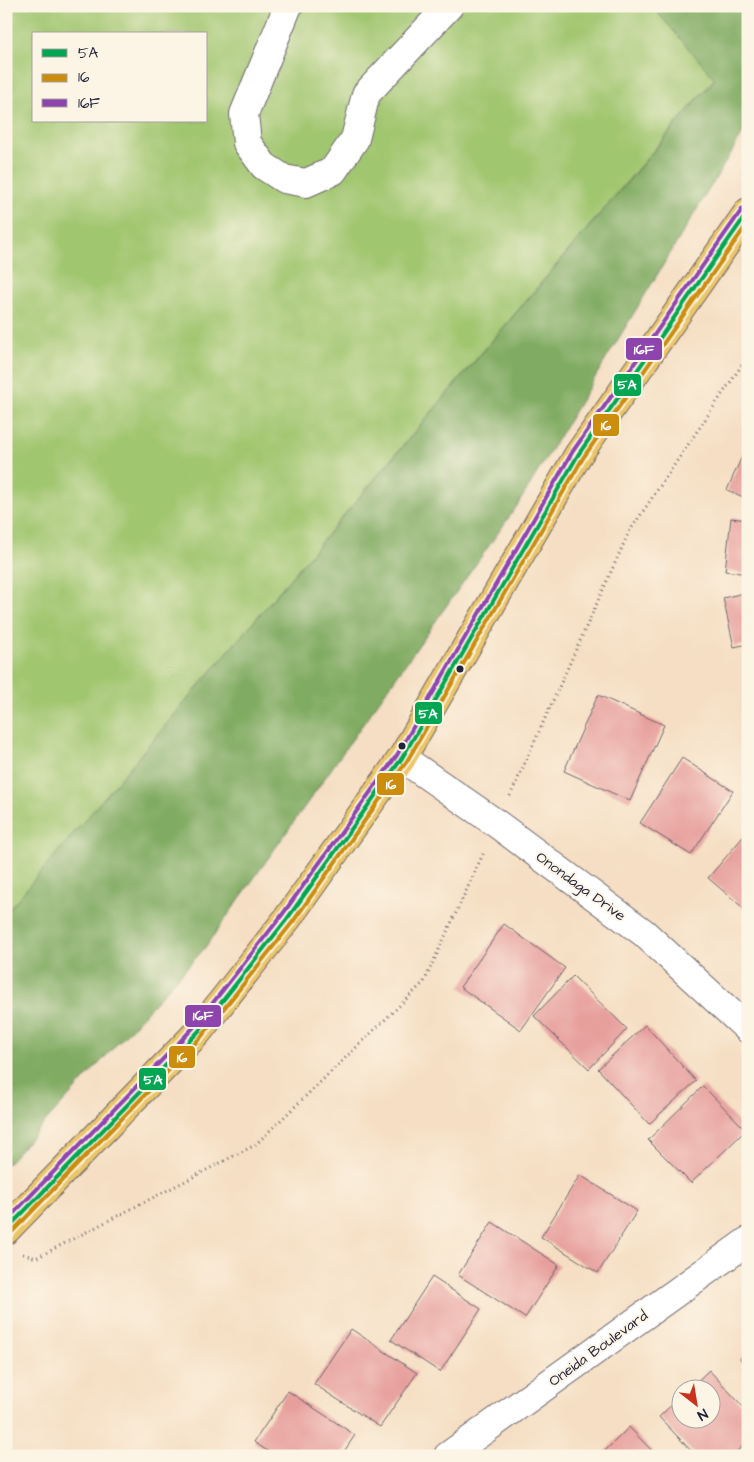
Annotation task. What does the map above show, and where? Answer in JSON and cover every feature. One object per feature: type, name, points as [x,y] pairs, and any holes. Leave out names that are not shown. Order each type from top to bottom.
[{"type":"main road","points":[[10,1241],[198,1032],[287,918],[402,758],[578,455],[748,212]]},
{"type":"street","points":[[288,6],[244,114],[247,143],[264,166],[284,179],[306,183],[333,171],[355,139],[366,94],[449,6]]},
{"type":"street","name":"Onondaga Drive","points":[[402,758],[497,824],[644,933],[748,1029]]},
{"type":"street","name":"Oneida Boulevard","points":[[448,1456],[748,1241]]},
{"type":"path","points":[[10,1241],[36,1258],[255,1145],[424,982],[630,532],[748,356]]},
{"type":"green space","points":[[6,6],[652,6],[715,78],[6,913]]},
{"type":"green space","points":[[652,6],[748,6],[748,125],[517,506],[204,949],[6,1165],[6,913],[715,79]]},
{"type":"building","points":[[748,443],[748,499],[727,490]]},
{"type":"building","points":[[731,518],[748,520],[748,574],[725,571]]},
{"type":"building","points":[[748,592],[748,644],[734,647],[723,598]]},
{"type":"building","points":[[598,695],[664,725],[630,801],[564,771]]},
{"type":"building","points":[[682,758],[733,791],[691,855],[640,823]]},
{"type":"building","points":[[748,831],[748,912],[708,878]]},
{"type":"building","points":[[504,924],[565,968],[521,1030],[460,987]]},
{"type":"building","points":[[573,976],[627,1029],[589,1069],[534,1016]]},
{"type":"building","points":[[645,1025],[696,1081],[649,1124],[598,1069]]},
{"type":"building","points":[[703,1086],[746,1130],[691,1183],[648,1140]]},
{"type":"building","points":[[580,1175],[637,1211],[598,1273],[541,1237]]},
{"type":"building","points":[[492,1222],[559,1265],[525,1318],[458,1275]]},
{"type":"building","points":[[432,1277],[481,1309],[440,1372],[391,1340]]},
{"type":"building","points":[[351,1329],[417,1373],[380,1427],[314,1384]]},
{"type":"building","points":[[748,1351],[748,1367],[740,1359]]},
{"type":"building","points":[[709,1370],[718,1380],[698,1380]]},
{"type":"building","points":[[722,1384],[748,1412],[748,1441],[732,1456],[696,1456],[659,1417],[672,1405],[672,1430],[722,1430]]},
{"type":"building","points":[[288,1391],[355,1435],[341,1456],[275,1456],[254,1442]]},
{"type":"building","points":[[629,1427],[657,1456],[600,1456]]},
{"type":"transit line","name":"16F","points":[[6,1221],[193,1028],[282,915],[397,755],[573,451],[743,208]]},
{"type":"transit line","name":"5A","points":[[6,1230],[198,1032],[287,919],[402,758],[578,455],[748,212]]},
{"type":"transit line","name":"16","points":[[10,1234],[202,1036],[292,923],[407,761],[583,458],[748,223]]}]
